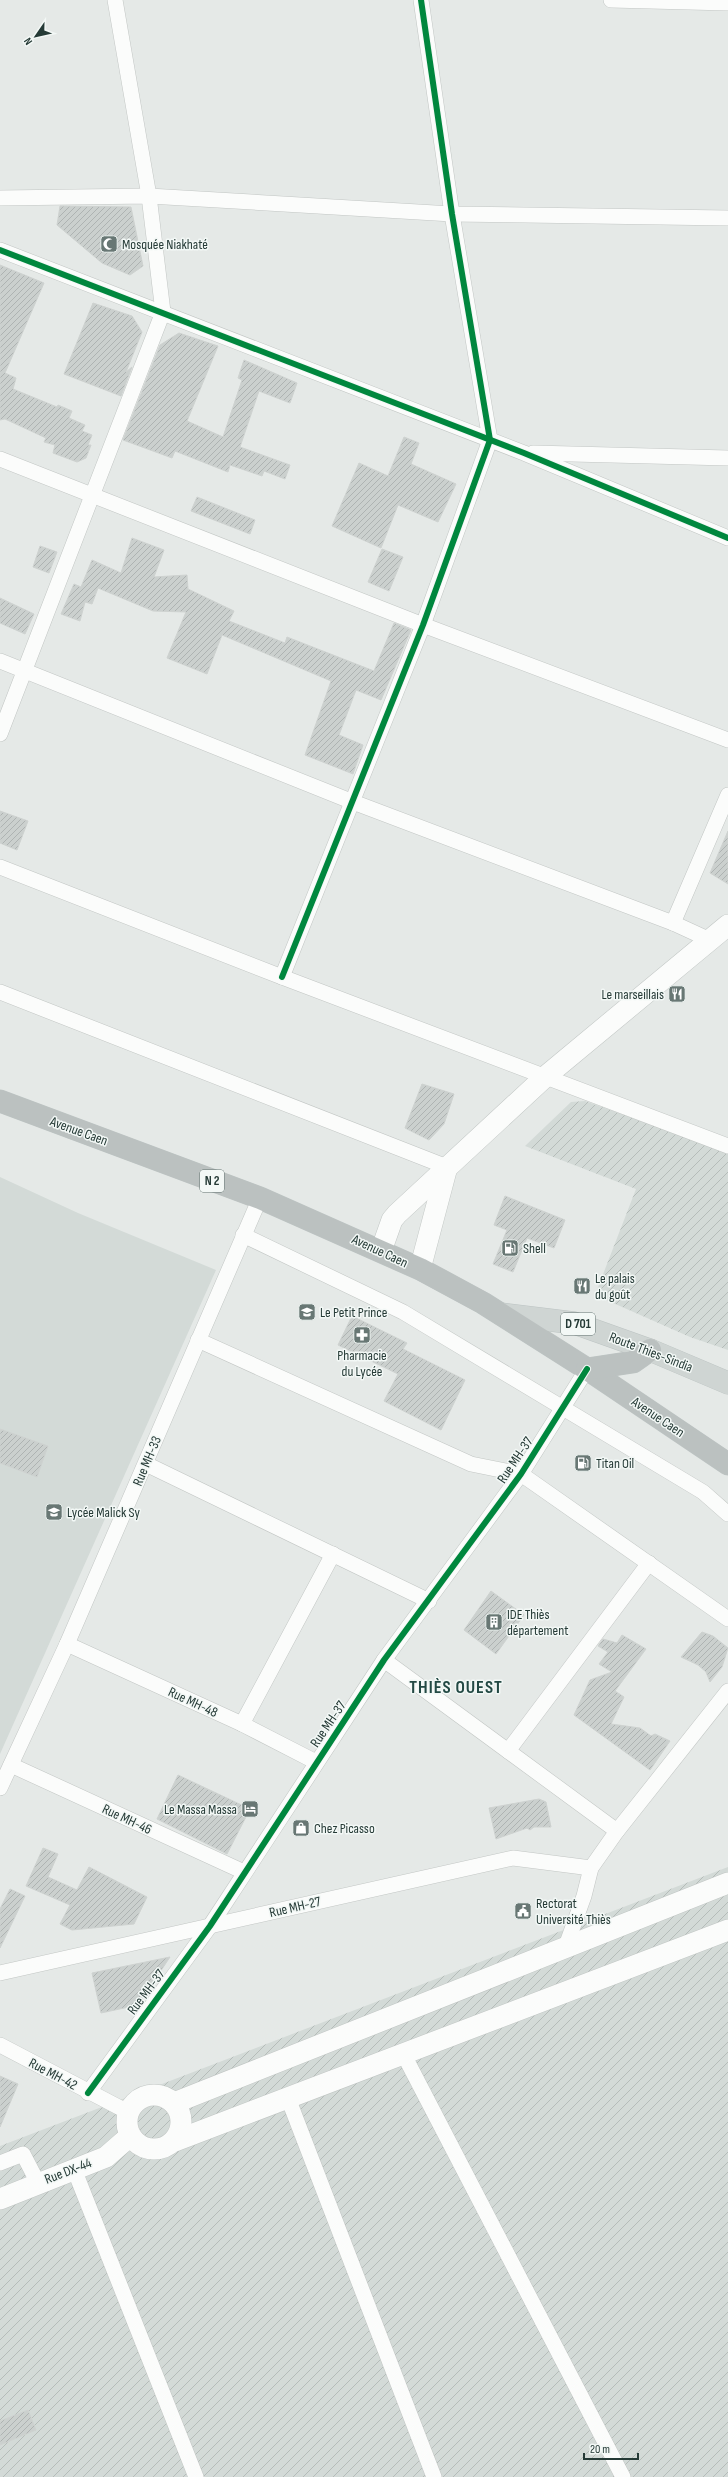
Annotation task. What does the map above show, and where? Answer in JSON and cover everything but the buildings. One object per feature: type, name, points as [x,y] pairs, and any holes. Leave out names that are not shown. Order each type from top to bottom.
[{"type":"highway","name":"Avenue Caen","points":[[0,1102],[260,1198],[420,1269],[501,1314],[587,1369],[728,1464]]},
{"type":"highway","points":[[587,1369],[633,1362],[650,1350]]},
{"type":"main road","name":"Route Thies-Sindia","points":[[501,1314],[574,1323],[650,1350],[728,1383]]},
{"type":"street","points":[[0,734],[163,312],[149,196],[115,0]]},
{"type":"street","points":[[282,977],[423,625],[490,440],[452,214],[422,0]]},
{"type":"street","points":[[611,0],[727,5]]},
{"type":"street","points":[[0,198],[149,196],[452,214],[728,218]]},
{"type":"street","points":[[0,250],[524,453],[728,538]]},
{"type":"street","points":[[524,453],[728,458]]},
{"type":"street","points":[[0,459],[423,625],[728,740]]},
{"type":"street","points":[[0,661],[353,802],[673,923],[710,940]]},
{"type":"street","points":[[673,923],[728,795]]},
{"type":"street","points":[[0,867],[282,977],[728,1146]]},
{"type":"street","points":[[381,1251],[392,1220],[447,1167],[546,1076],[728,925]]},
{"type":"street","points":[[0,992],[447,1167]]},
{"type":"street","points":[[420,1269],[430,1238],[447,1167]]},
{"type":"street","name":"Rue MH-33","points":[[0,1788],[67,1644],[260,1198]]},
{"type":"street","points":[[244,1235],[403,1312],[703,1492],[728,1514]]},
{"type":"street","points":[[198,1340],[471,1464],[521,1474],[728,1619]]},
{"type":"street","name":"Rue MH-37","points":[[88,2093],[210,1926],[384,1660],[429,1601],[521,1474],[587,1369]]},
{"type":"street","points":[[146,1464],[429,1601]]},
{"type":"street","points":[[242,1724],[333,1554]]},
{"type":"street","points":[[508,1751],[649,1563]]},
{"type":"street","name":"Rue MH-48","points":[[67,1644],[242,1724],[316,1762]]},
{"type":"street","points":[[384,1660],[617,1831]]},
{"type":"street","points":[[566,1946],[584,1896],[591,1868],[617,1831],[728,1691]]},
{"type":"street","name":"Rue MH-46","points":[[11,1765],[244,1872]]},
{"type":"street","name":"Rue MH-27","points":[[0,1973],[513,1858],[591,1868]]},
{"type":"street","points":[[174,2103],[566,1946],[728,1883]]},
{"type":"street","points":[[175,2140],[181,2128],[181,2114],[174,2103],[162,2095],[152,2094],[142,2097],[133,2103],[128,2112],[126,2124],[130,2136],[139,2145],[151,2150],[164,2148],[175,2140],[404,2055],[728,1930]]},
{"type":"street","name":"Rue MH-42","points":[[0,2045],[88,2093],[128,2112]]},
{"type":"street","points":[[404,2055],[622,2477]]},
{"type":"street","points":[[288,2098],[434,2477]]},
{"type":"street","name":"Rue DX-44","points":[[0,2199],[38,2182],[106,2157],[130,2136]]},
{"type":"street","points":[[0,2163],[23,2154],[38,2182]]},
{"type":"street","points":[[74,2169],[196,2477]]},
{"type":"shaded area","points":[[585,1101],[728,1152],[728,1350],[690,1337],[595,1295],[636,1189],[525,1146],[571,1102]]},
{"type":"shaded area","name":"Lycée Malick Sy","points":[[0,1177],[78,1213],[216,1270],[0,1754]]},
{"type":"shaded area","points":[[728,1867],[728,2477],[0,2477],[0,2146]]},
{"type":"cycle path","points":[[282,977],[423,625],[490,440],[452,214],[421,0]]},
{"type":"cycle path","points":[[0,250],[524,453],[728,538]]},
{"type":"cycle path","points":[[88,2093],[210,1926],[384,1660],[521,1474],[587,1369]]},
{"type":"place","name":"Mosquée Niakhaté","points":[[109,244]]},
{"type":"place","name":"Le marseillais","points":[[677,994]]},
{"type":"place","name":"Shell","points":[[510,1248]]},
{"type":"place","name":"Le palais du goût","points":[[582,1286]]},
{"type":"place","name":"Le Petit Prince","points":[[307,1312]]},
{"type":"place","name":"Pharmacie du Lycée","points":[[362,1335]]},
{"type":"place","name":"Titan Oil","points":[[583,1463]]},
{"type":"place","name":"Lycée Malick Sy","points":[[54,1512]]},
{"type":"place","name":"IDE Thiès département","points":[[494,1622]]},
{"type":"place","name":"Le Massa Massa","points":[[250,1809]]},
{"type":"place","name":"Chez Picasso","points":[[301,1828]]},
{"type":"place","name":"Rectorat Université Thiès","points":[[523,1911]]},
{"type":"district","name":"THIÈS OUEST","points":[[456,1687]]}]
